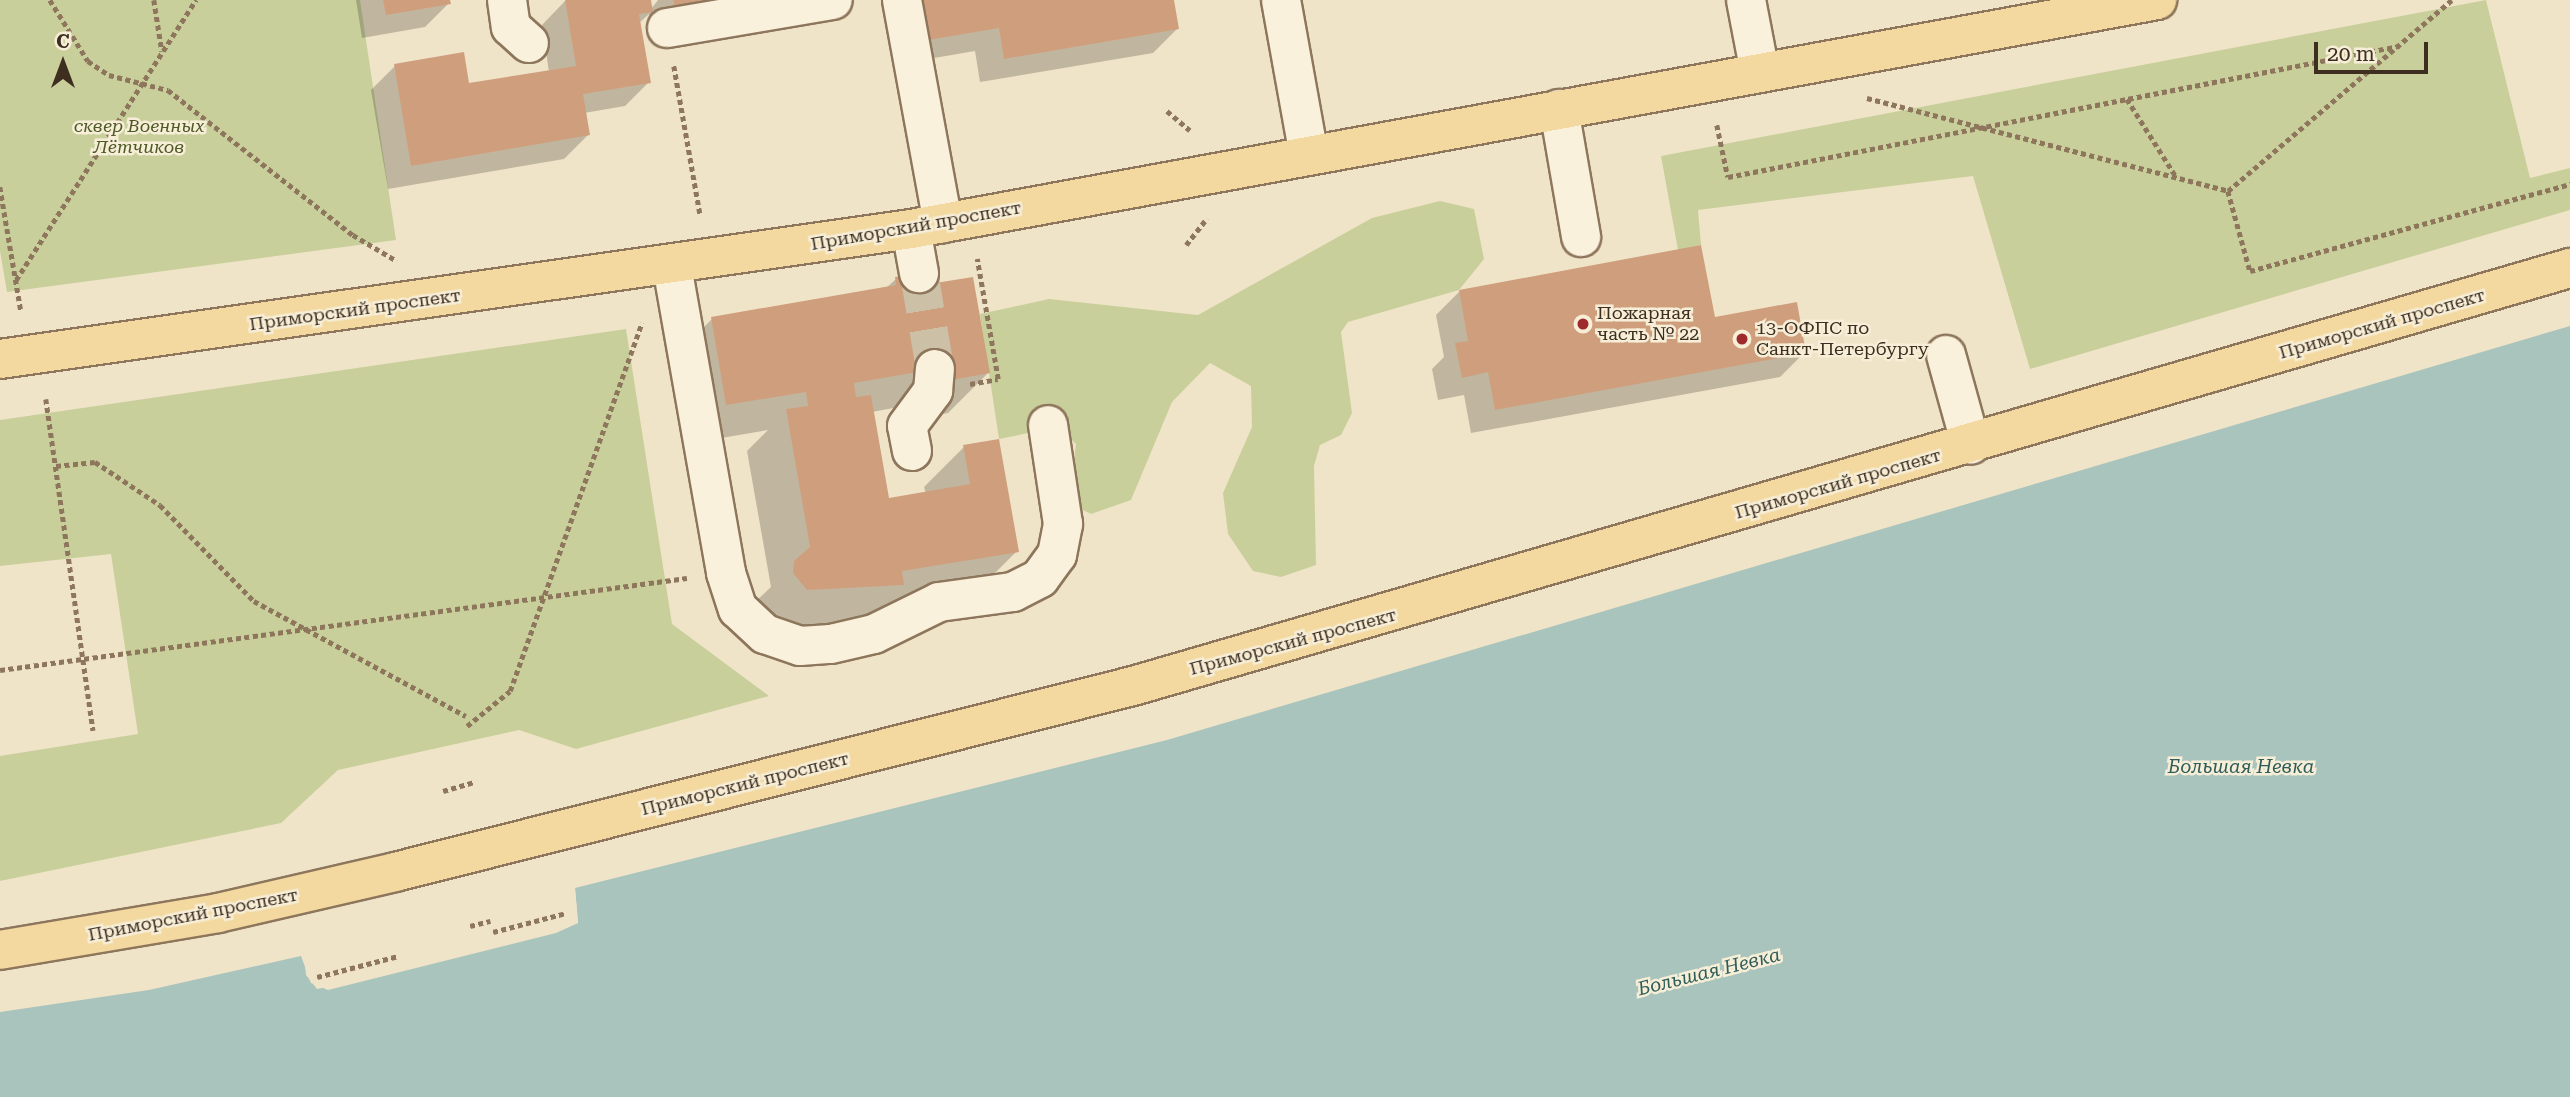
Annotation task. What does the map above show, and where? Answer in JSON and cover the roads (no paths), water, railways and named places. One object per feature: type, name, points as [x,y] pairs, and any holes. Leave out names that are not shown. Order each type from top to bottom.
[{"type":"main road","name":"Приморский проспект","points":[[0,359],[672,266],[927,226],[1760,73],[2050,10],[2157,0]]},
{"type":"main road","name":"Приморский проспект","points":[[0,950],[218,913],[358,881],[1120,689],[1971,445],[2570,268]]},
{"type":"street","points":[[507,0],[511,27],[529,43]]},
{"type":"street","points":[[667,28],[834,0]]},
{"type":"street","points":[[902,0],[927,226],[919,273]]},
{"type":"street","points":[[1281,0],[1309,155]]},
{"type":"street","points":[[1746,0],[1760,73]]},
{"type":"street","points":[[1559,109],[1580,237]]},
{"type":"street","points":[[672,266],[726,573],[738,610],[765,634],[800,646],[874,634],[939,602],[1013,592],[1040,578],[1057,555],[1063,524],[1048,425]]},
{"type":"street","points":[[1946,355],[1971,445]]},
{"type":"street","points":[[912,451],[912,412],[934,380]]},
{"type":"water","name":"Большая Невка","points":[[2570,326],[2570,1097],[0,1097],[0,1012],[149,990],[301,956],[311,983],[328,990],[556,933],[578,923],[575,888],[1167,740]]},
{"type":"tunnel","points":[[919,273],[935,369]]},
{"type":"place","name":"Пожарная часть № 22","points":[[1583,324]]},
{"type":"place","name":"13-ОФПС по Санкт-Петербургу","points":[[1742,339]]},
{"type":"park label","name":"сквер Военных Лётчиков","points":[[139,137]]}]
